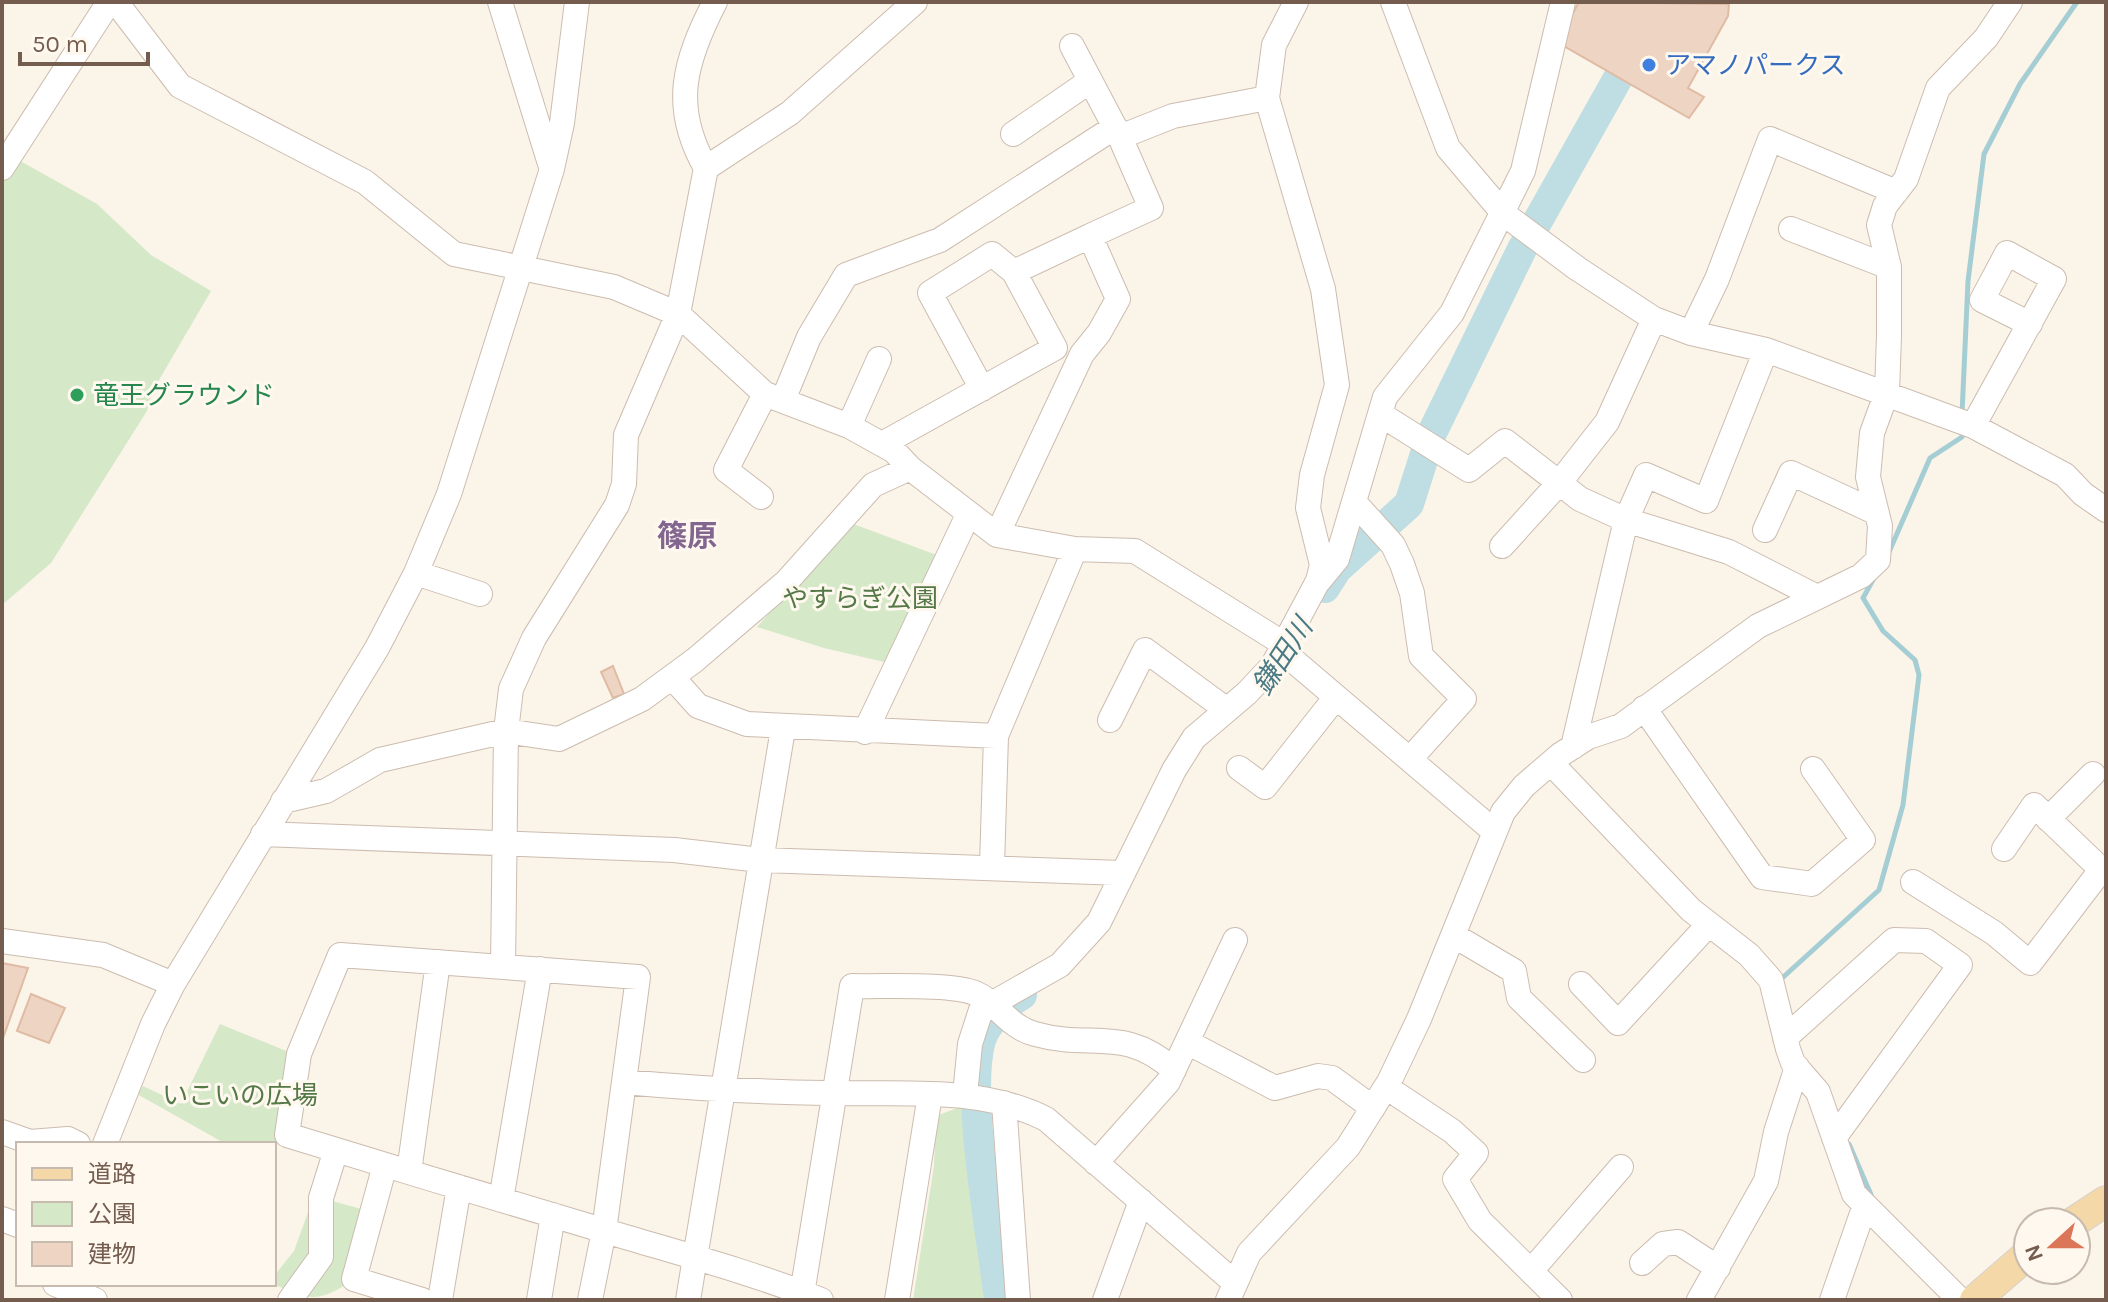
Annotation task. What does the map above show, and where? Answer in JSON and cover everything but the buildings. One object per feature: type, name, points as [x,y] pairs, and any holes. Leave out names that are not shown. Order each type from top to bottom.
[{"type":"main road","points":[[1975,1300],[2012,1268]]},
{"type":"street","points":[[2,168],[10,141],[109,2]]},
{"type":"street","points":[[116,2],[180,86],[365,182],[454,254],[614,287],[678,314],[774,397],[849,426],[882,444],[997,535],[1075,549],[1135,551],[1283,647],[1336,697],[1495,832]]},
{"type":"street","points":[[500,2],[552,169]]},
{"type":"street","points":[[106,1142],[153,1024],[173,984],[377,648],[416,573],[449,494],[552,169],[564,109],[577,2]]},
{"type":"street","points":[[503,967],[506,731],[511,689],[534,638],[617,505],[624,484],[626,435],[678,314],[706,168],[687,130],[685,83],[691,54],[715,2]]},
{"type":"street","points":[[706,168],[790,113],[915,2]]},
{"type":"street","points":[[1296,2],[1274,45],[1267,98],[1323,289],[1337,385],[1312,475],[1308,508],[1322,565],[1318,581]]},
{"type":"street","points":[[1393,2],[1448,148],[1504,214],[1578,269],[1654,319],[1691,333],[1766,350],[1864,389],[1887,392],[1973,426],[2065,475],[2106,510]]},
{"type":"street","points":[[965,1095],[970,1044],[981,1010],[1060,965],[1099,922],[1194,738],[1264,674],[1283,647],[1318,581],[1337,559],[1385,397],[1452,313],[1523,171],[1563,2]]},
{"type":"street","points":[[624,1082],[722,1091],[965,1095],[1024,1108],[1046,1119],[1141,1201],[1232,1292],[1249,1253],[1348,1147],[1379,1098],[1453,935],[1503,812],[1524,786],[1588,737],[1621,726],[1758,626],[1861,576],[1878,560],[1877,513],[1868,477],[1872,433],[1887,392],[1889,267],[1879,225],[1885,206],[1906,179],[1938,88],[1986,38],[2010,2]]},
{"type":"street","points":[[1014,272],[1151,208],[1117,132],[1072,46]]},
{"type":"street","points":[[1013,134],[1090,81]]},
{"type":"street","points":[[761,497],[726,470],[774,397],[846,275],[940,240],[1117,132],[1173,116],[1267,98]]},
{"type":"street","points":[[1691,333],[1717,279],[1770,139],[1896,192]]},
{"type":"street","points":[[1791,229],[1889,267]]},
{"type":"street","points":[[997,535],[1082,354],[1118,299],[1090,236]]},
{"type":"street","points":[[882,444],[982,389],[1055,348],[1014,272],[992,254],[930,293],[982,389]]},
{"type":"street","points":[[1502,546],[1560,482],[1607,422],[1654,319]]},
{"type":"street","points":[[1973,426],[2030,324]]},
{"type":"street","points":[[1573,747],[1626,520],[1646,475],[1706,501],[1766,350]]},
{"type":"street","points":[[849,426],[879,359]]},
{"type":"street","points":[[1380,414],[1469,470],[1505,441],[1580,499],[1626,520],[1729,552],[1817,597]]},
{"type":"street","points":[[283,801],[333,788],[380,760],[506,731],[559,739],[642,699],[787,581],[873,485],[910,468]]},
{"type":"street","points":[[1765,530],[1791,473],[1877,513]]},
{"type":"street","points":[[1354,502],[1393,545],[1402,564],[1412,593],[1421,656],[1464,699],[1410,759]]},
{"type":"street","points":[[865,732],[968,515]]},
{"type":"street","points":[[992,866],[996,736],[1075,549]]},
{"type":"street","points":[[416,573],[480,594]]},
{"type":"street","points":[[1110,720],[1145,650],[1227,710]]},
{"type":"street","points":[[672,677],[698,706],[719,717],[783,729],[996,736]]},
{"type":"street","points":[[1239,768],[1265,787],[1336,697]]},
{"type":"street","points":[[1644,708],[1762,877],[1812,884],[1863,840],[1813,769]]},
{"type":"street","points":[[688,1300],[783,729]]},
{"type":"street","points":[[1551,763],[1643,863],[1709,924],[1749,955],[1771,980],[1785,1038],[1797,1067],[1818,1092],[1854,1194],[1960,1300]]},
{"type":"street","points":[[2048,819],[2093,774]]},
{"type":"street","points":[[1913,882],[1994,933],[2030,963],[2103,872],[2034,805],[2004,849]]},
{"type":"street","points":[[263,834],[674,850],[760,860],[1122,873]]},
{"type":"street","points":[[1581,984],[1618,1023],[1709,924]]},
{"type":"street","points":[[1453,935],[1514,971],[1519,998],[1583,1060]]},
{"type":"street","points":[[1096,1163],[1139,1118],[1174,1070],[1235,940]]},
{"type":"street","points":[[1785,1038],[1894,940],[1926,941],[1960,965],[1834,1138]]},
{"type":"street","points":[[2,941],[103,955],[173,984]]},
{"type":"street","points":[[590,1300],[604,1231],[638,977],[340,955],[299,1054],[287,1135],[501,1200],[553,1215],[604,1231],[695,1258],[808,1297],[832,1093],[852,986],[977,993],[1016,1027],[1055,1038],[1124,1041],[1155,1054],[1174,1070]]},
{"type":"street","points":[[409,1172],[438,962]]},
{"type":"street","points":[[501,1200],[540,969]]},
{"type":"street","points":[[1187,1042],[1275,1088],[1318,1076],[1332,1078],[1452,1131],[1476,1153],[1455,1179],[1480,1221],[1560,1300]]},
{"type":"street","points":[[1699,1300],[1766,1181],[1776,1132],[1797,1067]]},
{"type":"street","points":[[897,1300],[930,1095]]},
{"type":"street","points":[[1004,1103],[1018,1300]]},
{"type":"street","points":[[2,1132],[30,1142],[68,1139],[74,1142]]},
{"type":"street","points":[[290,1298],[321,1257],[321,1198],[336,1150]]},
{"type":"street","points":[[385,1165],[354,1279],[441,1299],[459,1187]]},
{"type":"street","points":[[1531,1271],[1621,1167]]},
{"type":"street","points":[[1105,1300],[1141,1201]]},
{"type":"street","points":[[1832,1300],[1865,1205]]},
{"type":"street","points":[[539,1300],[553,1215]]},
{"type":"street","points":[[1642,1263],[1663,1244],[1678,1242],[1718,1268]]},
{"type":"street","points":[[321,1257],[358,1265]]},
{"type":"street","points":[[60,1286],[95,1300]]},
{"type":"green space","name":"竜王グラウンド","points":[[15,158],[97,204],[151,255],[211,291],[152,392],[147,411],[51,563],[2,605],[2,177]]},
{"type":"green space","name":"やすらぎ公園","points":[[848,522],[942,557],[893,664],[824,648],[757,627]]},
{"type":"green space","name":"いこいの広場","points":[[220,1024],[296,1055],[282,1134],[274,1142],[222,1142],[137,1094],[143,1086],[181,1104]]},
{"type":"green space","points":[[960,1107],[971,1127],[984,1300],[913,1300],[934,1166],[936,1116]]},
{"type":"green space","points":[[314,1196],[369,1211],[354,1279],[333,1292],[306,1296],[276,1285],[276,1274],[294,1251]]},
{"type":"waterway","name":"鎌田川","points":[[1325,588],[1337,569],[1409,504],[1431,435],[1522,249],[1631,55],[1649,2]]},
{"type":"waterway","points":[[1962,414],[1968,281],[1984,154],[2020,84],[2077,2]]},
{"type":"waterway","points":[[1889,552],[1930,458],[1962,437],[1962,428]]},
{"type":"waterway","points":[[1780,980],[1879,890],[1903,805],[1919,675],[1915,660],[1883,631],[1863,598],[1874,578]]},
{"type":"waterway","name":"鎌田川","points":[[999,1300],[978,1131],[977,1065],[981,1040],[992,1020],[1022,995]]},
{"type":"waterway","points":[[1849,1144],[1872,1197]]},
{"type":"place","name":"アマノパークス","points":[[1649,65]]},
{"type":"place","name":"竜王グラウンド","points":[[77,395]]},
{"type":"district","name":"篠原","points":[[687,536]]}]
